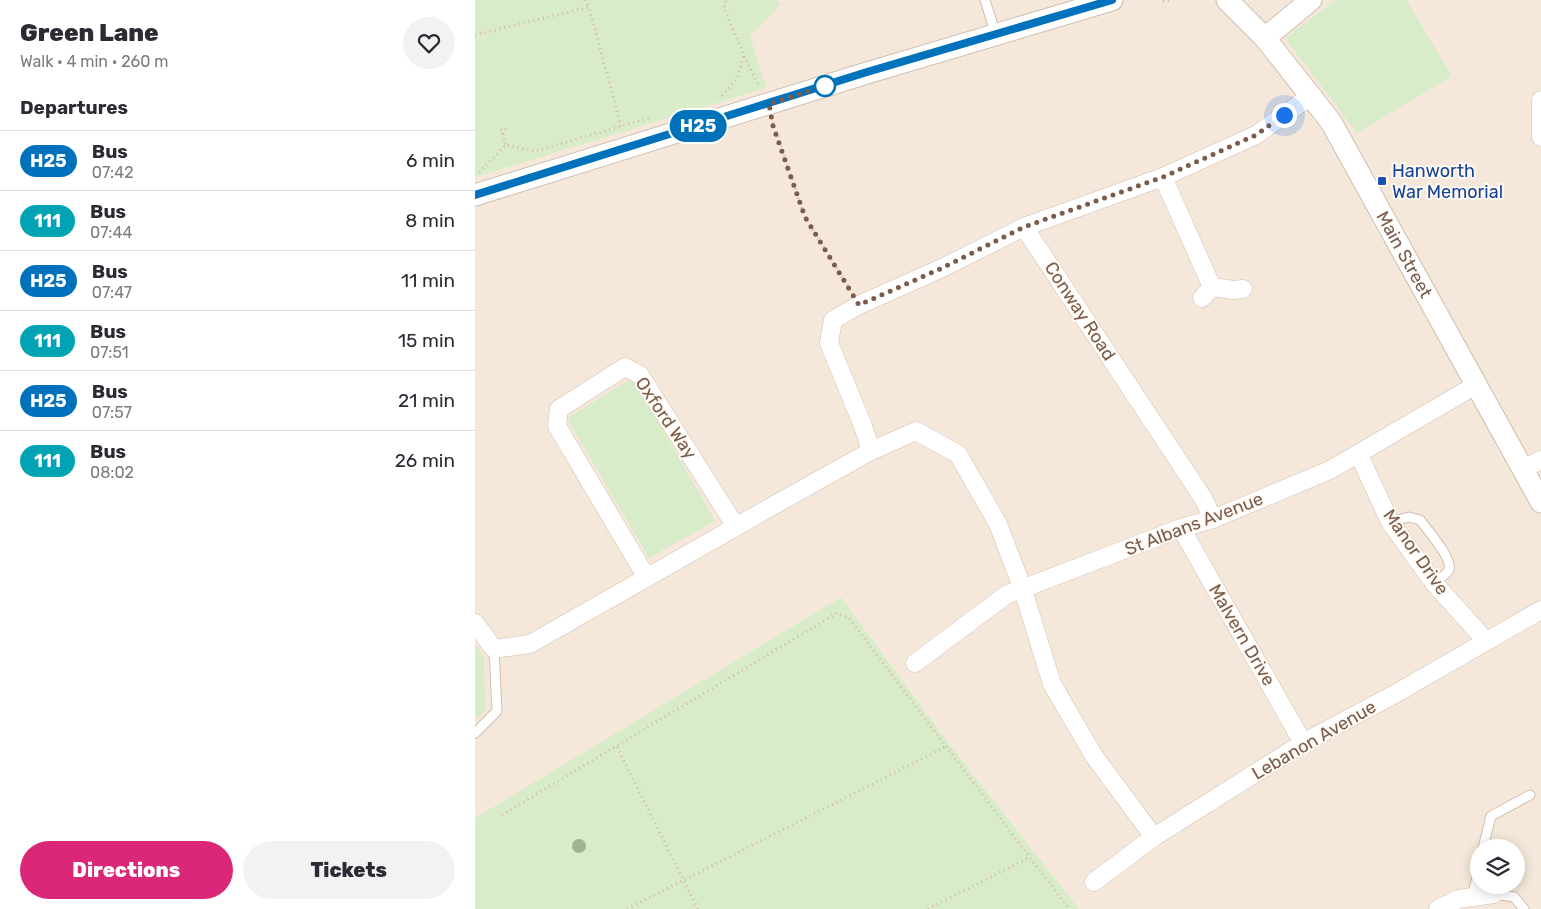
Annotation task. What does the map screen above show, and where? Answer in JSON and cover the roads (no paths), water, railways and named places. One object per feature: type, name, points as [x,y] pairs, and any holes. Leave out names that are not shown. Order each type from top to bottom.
[{"type":"street","points":[[479,193],[1112,0]]},
{"type":"street","name":"Main Street","points":[[1227,0],[1265,38],[1312,96],[1339,136],[1475,385],[1532,464],[1541,502]]},
{"type":"street","points":[[1265,38],[1311,0]]},
{"type":"street","points":[[871,451],[863,426],[829,344],[833,320],[859,305],[940,269],[1024,227],[1163,177],[1256,135],[1312,96]]},
{"type":"street","points":[[1541,100],[1541,137]]},
{"type":"street","points":[[1163,177],[1207,292],[1243,288]]},
{"type":"street","name":"Conway Road","points":[[1024,227],[1203,498],[1213,519]]},
{"type":"street","name":"Oxford Way","points":[[647,578],[557,426],[559,409],[625,367],[641,374],[736,527]]},
{"type":"street","name":"St Albans Avenue","points":[[915,663],[1006,595],[1022,587],[1181,528],[1213,519],[1330,470],[1359,455],[1475,385]]},
{"type":"street","points":[[475,623],[494,649],[530,644],[871,451],[916,431],[958,454],[998,524],[1022,587],[1052,684],[1094,756],[1154,837]]},
{"type":"street","name":"Manor Drive","points":[[1359,455],[1390,522],[1435,583],[1486,641]]},
{"type":"street","name":"Malvern Drive","points":[[1181,528],[1303,743]]},
{"type":"street","name":"Lebanon Avenue","points":[[1094,882],[1154,837],[1303,743],[1393,696],[1541,610]]},
{"type":"street","points":[[1439,909],[1459,899],[1494,894]]},
{"type":"lane","points":[[985,0],[996,35]]},
{"type":"lane","points":[[1390,522],[1409,517],[1420,520],[1448,559],[1450,567],[1435,583]]},
{"type":"lane","points":[[475,733],[497,711],[494,649]]},
{"type":"lane","points":[[1485,839],[1491,816],[1530,795]]},
{"type":"lane","points":[[1494,894],[1514,897],[1524,909]]},
{"type":"place","name":"Hanworth War Memorial","points":[[1382,181]]}]
